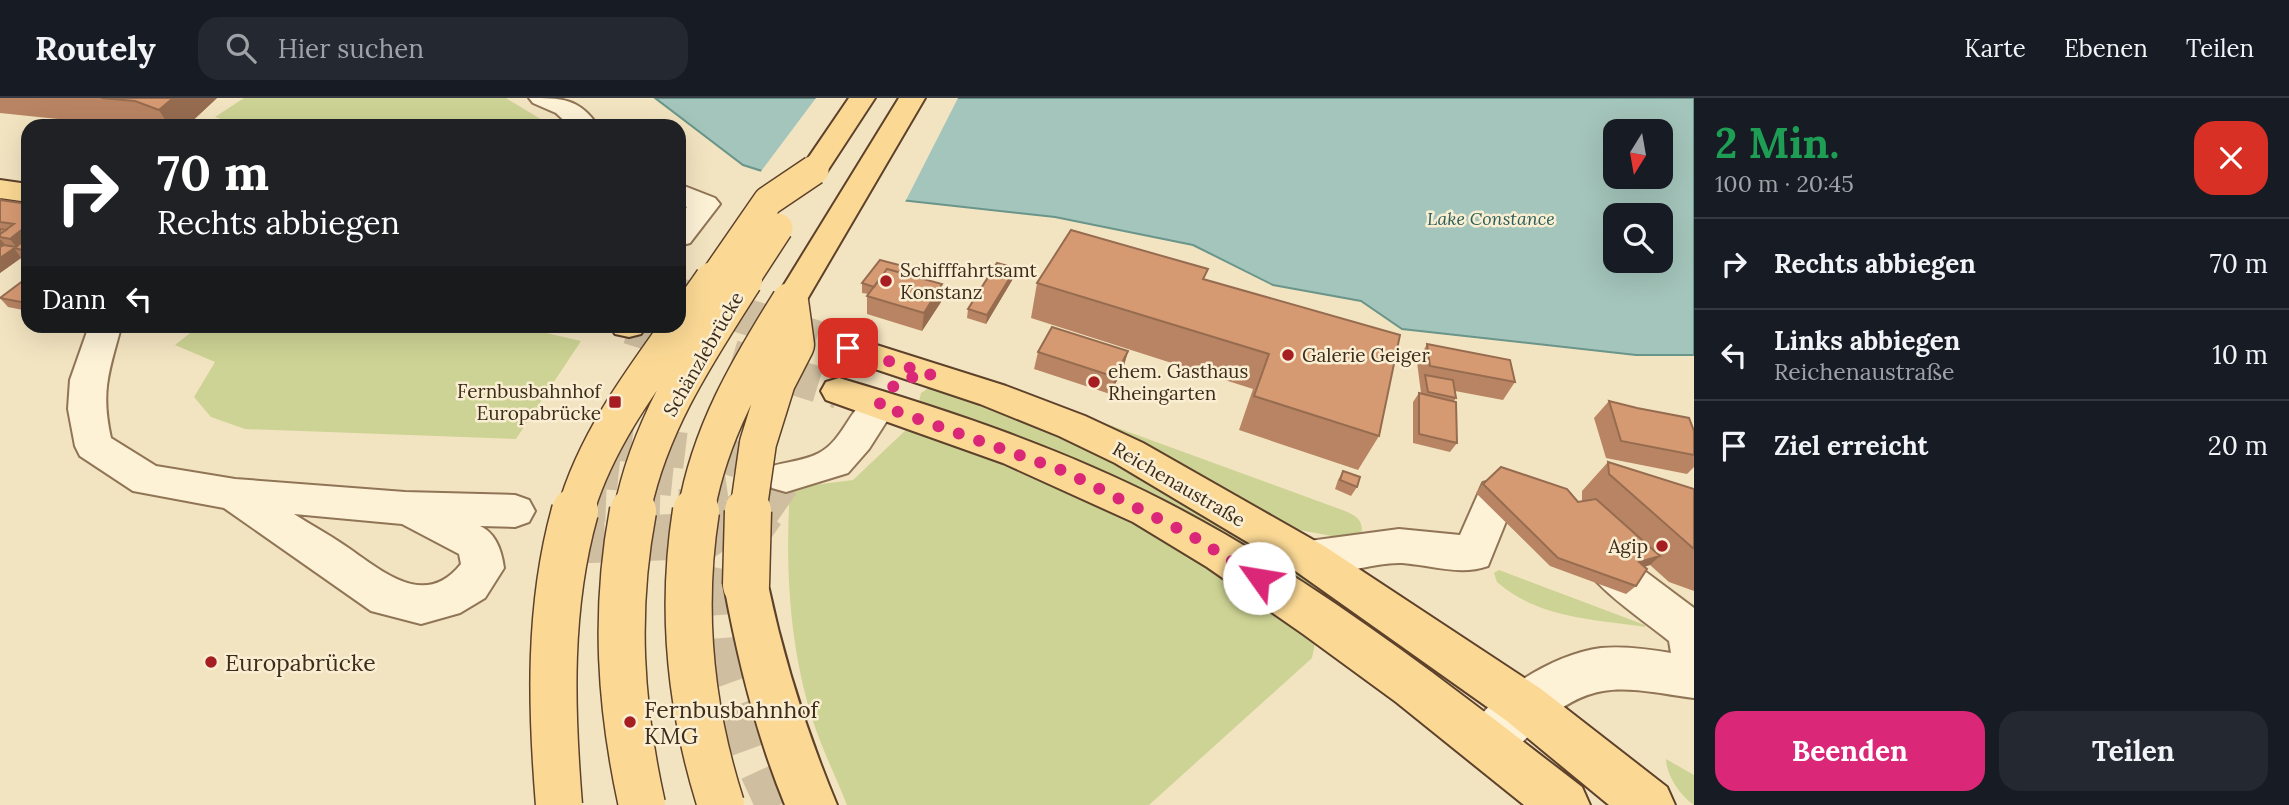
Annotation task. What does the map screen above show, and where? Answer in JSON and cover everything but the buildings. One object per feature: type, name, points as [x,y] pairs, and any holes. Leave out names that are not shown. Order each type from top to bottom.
[{"type":"main road","name":"Schänzlebrücke","points":[[642,805],[629,755],[619,659],[624,550],[645,463],[678,389],[862,98]]},
{"type":"main road","points":[[721,805],[701,737],[689,644],[688,560],[701,486],[719,431],[746,373],[912,98]]},
{"type":"main road","points":[[0,165],[21,168]]},
{"type":"main road","points":[[686,319],[768,201],[814,170]]},
{"type":"main road","points":[[0,189],[21,192]]},
{"type":"main road","points":[[790,301],[796,345],[777,382],[758,443],[748,505],[746,585],[759,652],[784,737],[811,805]]},
{"type":"main road","points":[[559,805],[553,731],[555,614],[570,528],[580,490],[602,446],[631,398],[676,333]]},
{"type":"main road","name":"Reichenaustraße","points":[[848,348],[1025,408],[1129,453],[1309,558],[1524,705],[1649,805]]},
{"type":"main road","points":[[879,405],[889,389],[900,380],[911,376],[932,375]]},
{"type":"main road","name":"Reichenaustraße","points":[[839,391],[1064,471],[1189,534],[1344,637],[1488,743],[1564,805]]},
{"type":"street","points":[[542,98],[565,108],[577,119]]},
{"type":"street","points":[[686,196],[705,204],[686,228]]},
{"type":"street","points":[[106,333],[88,380],[86,409],[94,446],[147,480],[235,494],[405,508],[515,511]]},
{"type":"street","points":[[786,477],[834,463],[856,439],[879,405]]},
{"type":"street","points":[[235,494],[387,598],[421,605],[444,600],[470,586],[483,568],[481,554],[474,542],[405,508]]},
{"type":"street","points":[[1309,558],[1399,546],[1474,554],[1537,521],[1572,572],[1627,582],[1690,631],[1694,654]]},
{"type":"street","points":[[1488,743],[1524,705],[1571,677],[1590,671],[1619,668],[1694,677]]},
{"type":"green space","points":[[244,98],[506,98],[540,119],[221,119],[215,117]]},
{"type":"green space","points":[[190,333],[546,333],[581,341],[516,439],[245,429],[211,417],[194,397],[215,362],[175,345]]},
{"type":"green space","points":[[927,389],[948,393],[1080,445],[1172,494],[1350,606],[1343,614],[919,402],[921,393]]},
{"type":"green space","points":[[1063,408],[1345,511],[1358,518],[1362,531],[1349,537],[1337,537],[1289,528]]},
{"type":"green space","points":[[908,428],[1042,479],[1146,528],[1316,638],[1312,658],[1149,805],[847,805],[817,732],[799,664],[789,576],[790,488],[853,480]]},
{"type":"green space","points":[[1499,570],[1645,627],[1586,619],[1531,604],[1497,582],[1494,573]]},
{"type":"green space","points":[[1666,759],[1694,775],[1694,805],[1675,785]]},
{"type":"water","name":"Lake Constance","points":[[655,98],[1694,98],[1694,355],[1636,355],[1402,329],[1361,301],[1273,285],[1193,245],[1055,217],[828,192],[743,165]]},
{"type":"pier","points":[[816,98],[958,98],[904,204],[828,195],[759,174]]},
{"type":"tunnel","points":[[686,298],[848,348]]},
{"type":"tunnel","points":[[652,333],[839,391]]},
{"type":"tunnel","points":[[596,440],[727,456],[744,462]]},
{"type":"tunnel","points":[[583,469],[720,483],[735,481]]},
{"type":"tunnel","points":[[761,513],[786,477]]},
{"type":"tunnel","points":[[736,513],[762,494]]},
{"type":"tunnel","points":[[570,503],[708,508],[725,501]]},
{"type":"tunnel","points":[[559,541],[705,536],[739,511]]},
{"type":"tunnel","points":[[762,511],[730,557],[720,610],[724,664],[761,766],[779,805]]},
{"type":"place","name":"Schifffahrtsamt Konstanz","points":[[886,281]]},
{"type":"place","name":"Galerie Geiger","points":[[1288,355]]},
{"type":"place","name":"ehem. Gasthaus Rheingarten","points":[[1094,382]]},
{"type":"place","name":"Fernbusbahnhof Europabrücke","points":[[615,402]]},
{"type":"place","name":"Agip","points":[[1662,546]]},
{"type":"place","name":"Europabrücke","points":[[211,662]]},
{"type":"place","name":"Fernbusbahnhof KMG","points":[[630,722]]},
{"type":"route","points":[[848,348],[932,375],[911,376],[900,380],[889,389],[879,405],[1064,471],[1189,534],[1259,578]]}]
